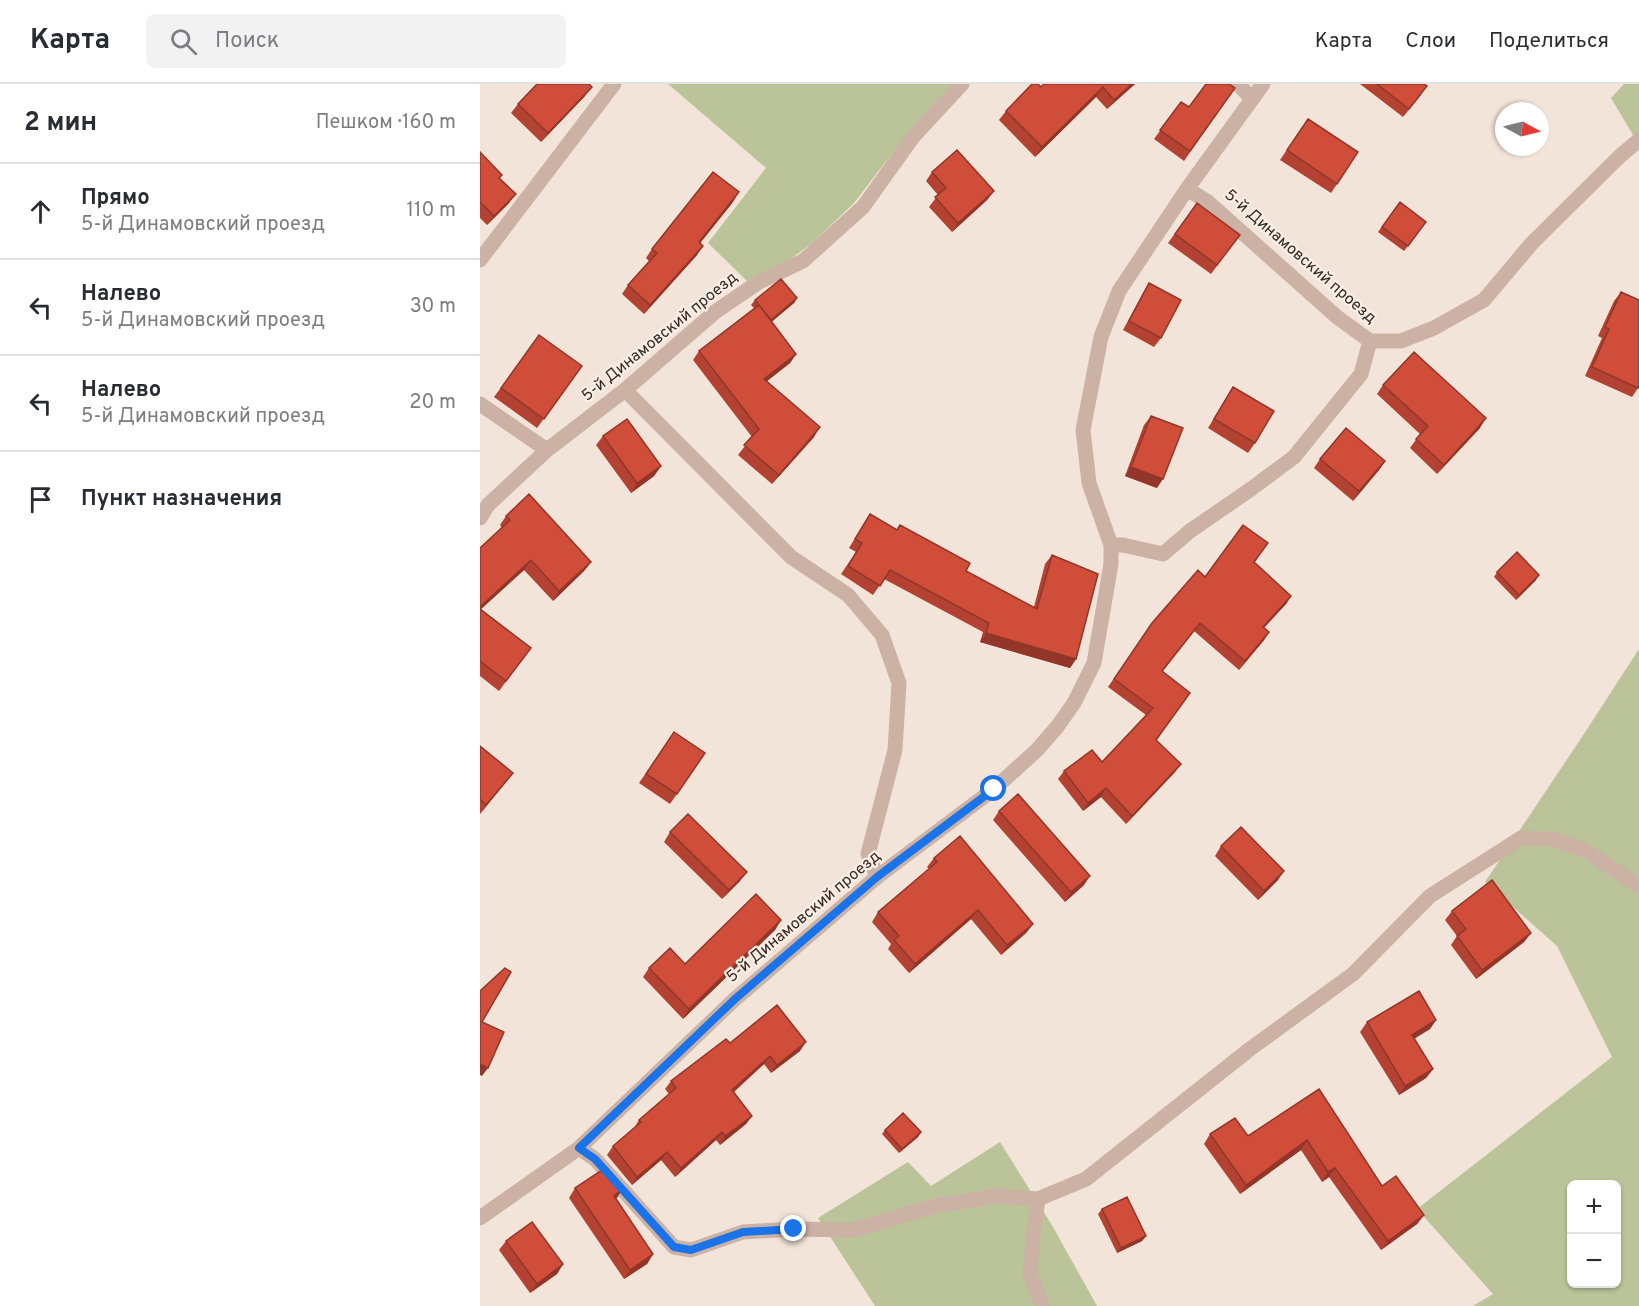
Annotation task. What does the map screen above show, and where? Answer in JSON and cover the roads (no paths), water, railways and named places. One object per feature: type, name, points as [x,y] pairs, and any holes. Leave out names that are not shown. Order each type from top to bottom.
[{"type":"street","points":[[480,260],[614,84]]},
{"type":"street","name":"5-й Динамовский проезд","points":[[480,518],[488,505],[547,450],[625,390],[715,312],[759,282],[803,261],[855,215],[913,137],[962,84]]},
{"type":"street","points":[[1238,84],[1251,98]]},
{"type":"street","name":"5-й Динамовский проезд","points":[[480,1218],[579,1148],[735,999],[877,877],[994,789],[1037,750],[1074,703],[1094,663],[1111,564],[1111,545],[1089,483],[1083,430],[1101,337],[1119,291],[1187,189],[1263,84]]},
{"type":"street","name":"5-й Динамовский проезд","points":[[1187,189],[1208,202],[1337,316],[1370,341],[1401,341],[1434,328],[1484,300],[1532,243],[1639,140]]},
{"type":"street","points":[[1111,545],[1123,545],[1163,554],[1190,531],[1294,457],[1361,374],[1370,341]]},
{"type":"street","points":[[625,390],[791,557],[848,595],[882,635],[899,683],[895,750],[868,854],[877,877]]},
{"type":"street","points":[[480,404],[547,450]]},
{"type":"street","points":[[579,1148],[595,1159],[674,1247],[691,1250],[743,1232],[794,1229],[853,1230],[935,1206],[998,1196],[1038,1199],[1086,1179],[1250,1050],[1353,974],[1430,896],[1521,838],[1552,839],[1584,850],[1639,886]]},
{"type":"street","points":[[1038,1199],[1032,1237],[1030,1274],[1043,1306]]}]
